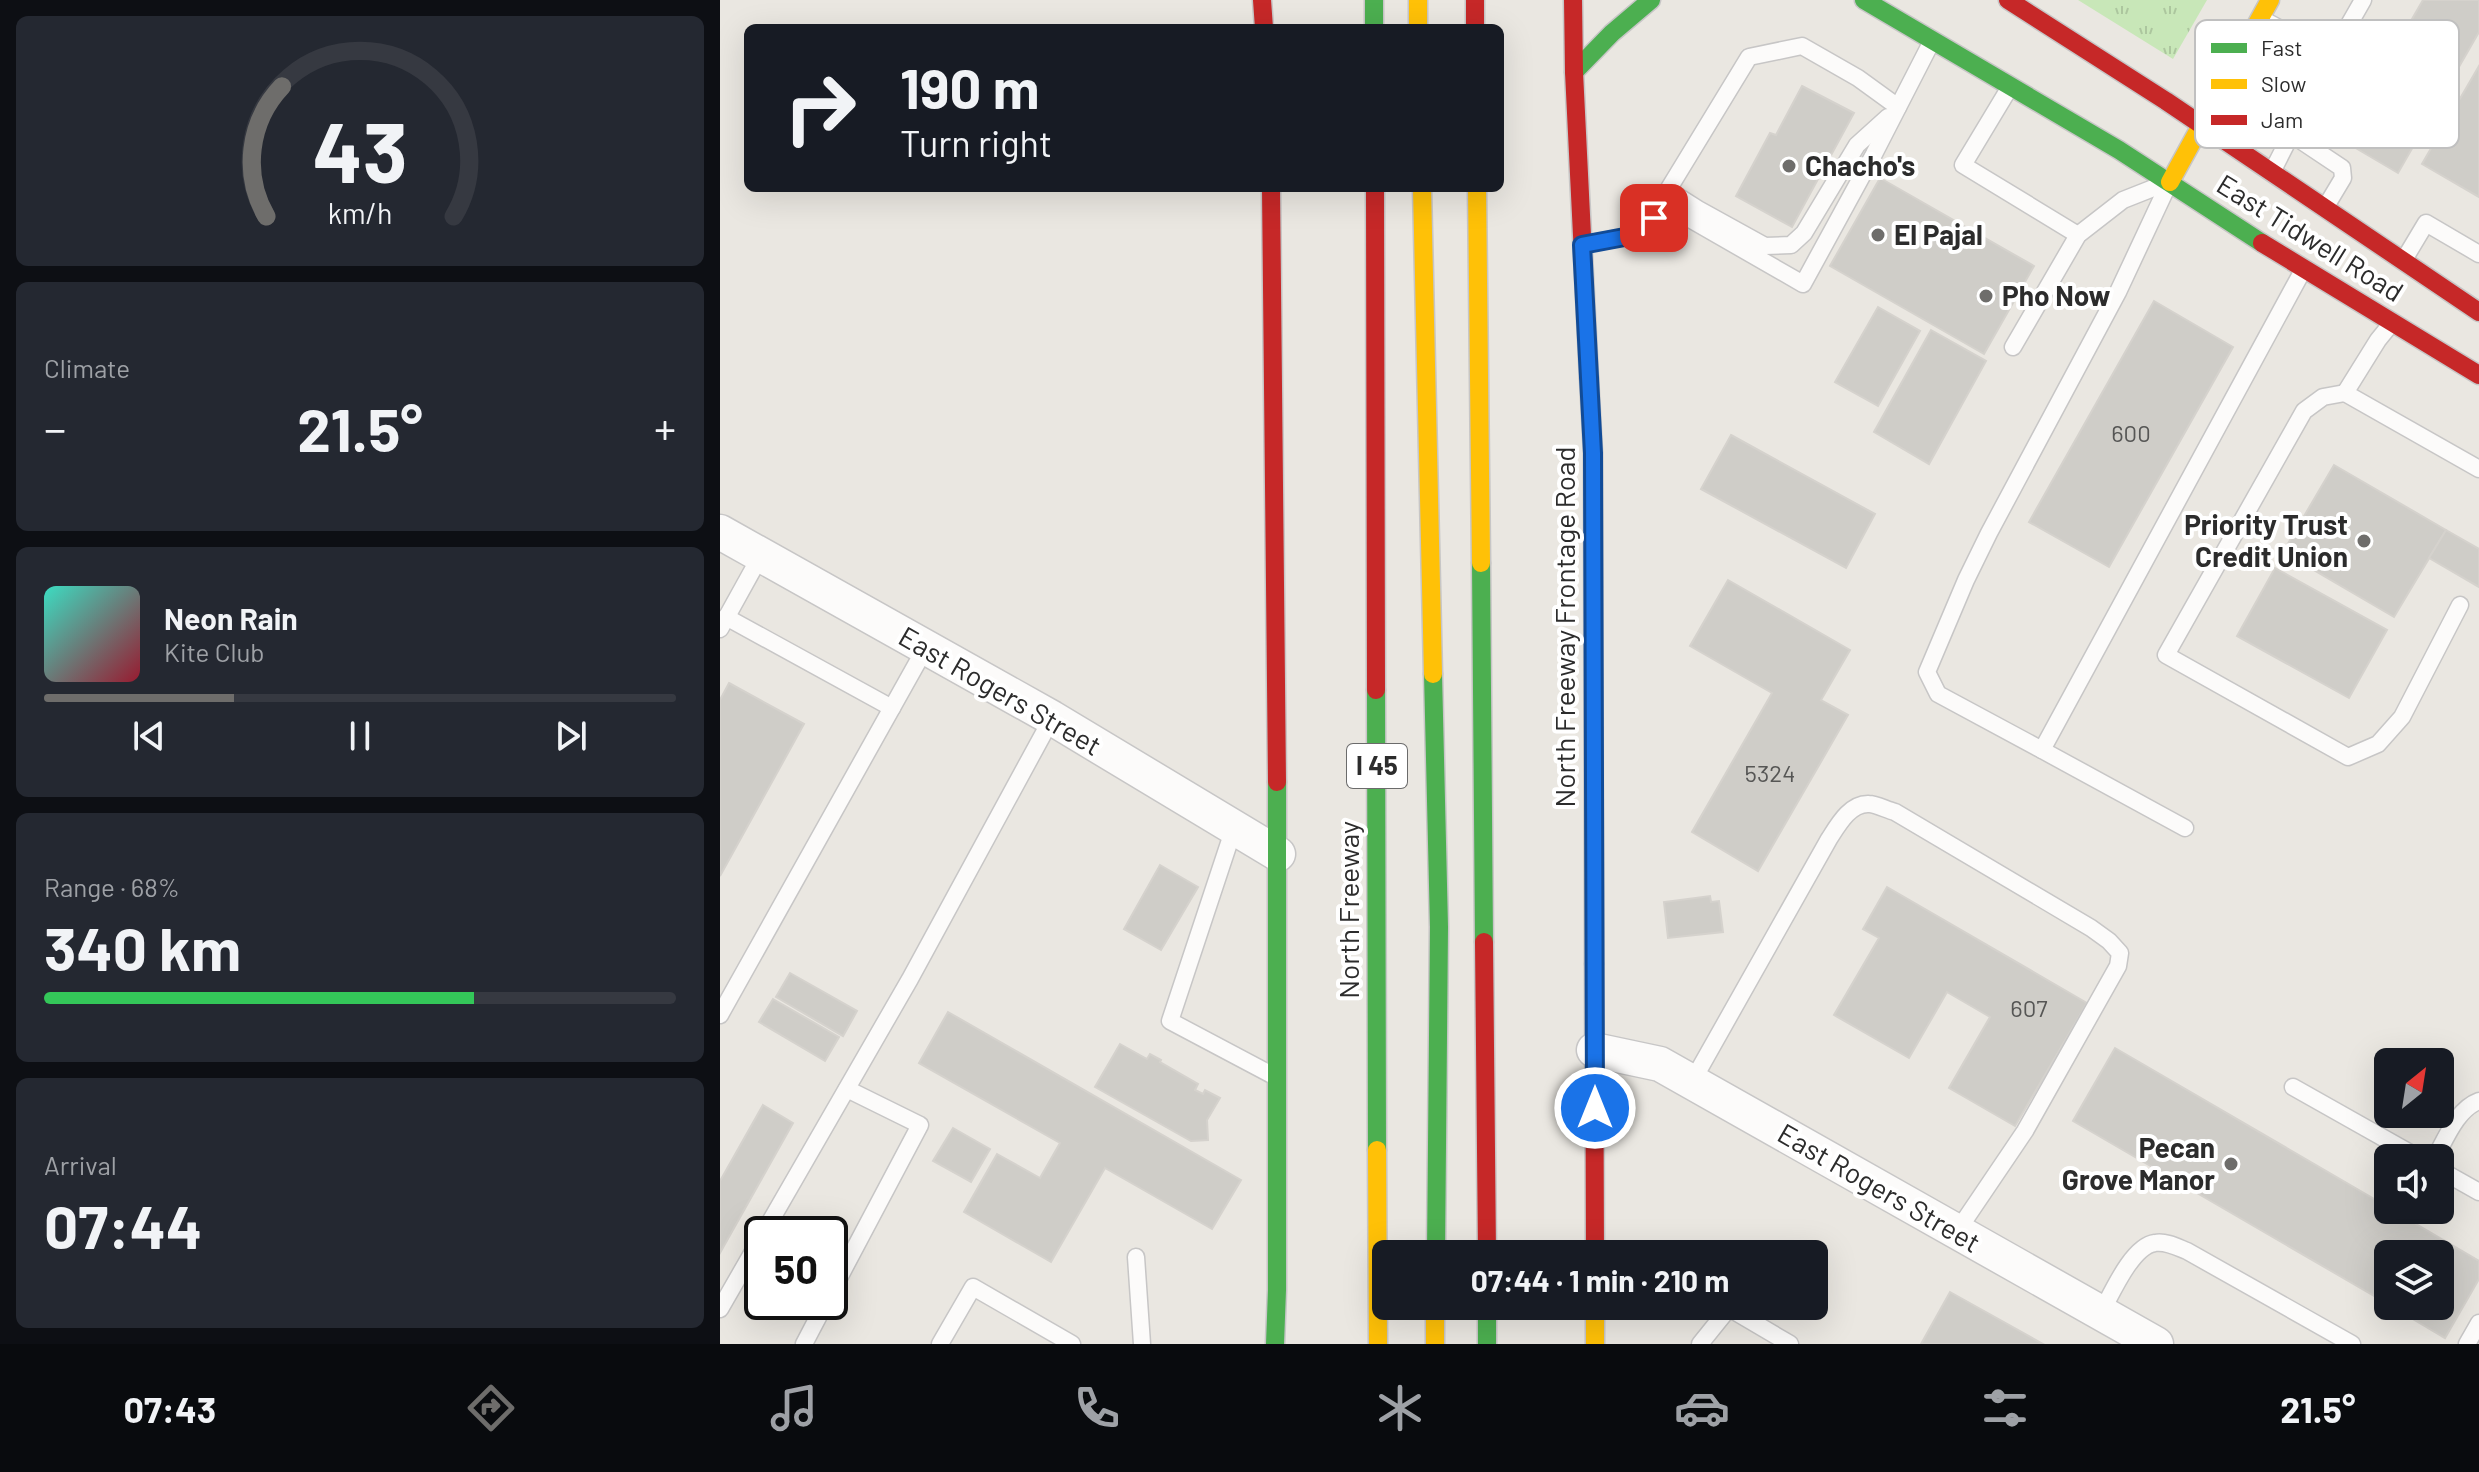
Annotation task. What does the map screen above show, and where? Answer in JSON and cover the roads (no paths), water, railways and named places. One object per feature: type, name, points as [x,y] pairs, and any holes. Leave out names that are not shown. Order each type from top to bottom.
[{"type":"main road","points":[[1262,0],[1264,24]]},
{"type":"main road","points":[[1374,0],[1374,24]]},
{"type":"main road","points":[[1418,0],[1418,24]]},
{"type":"main road","points":[[1475,0],[1475,24]]},
{"type":"main road","name":"North Freeway Frontage Road","points":[[1573,0],[1593,453],[1595,1240]]},
{"type":"main road","points":[[1574,72],[1612,33],[1651,0]]},
{"type":"main road","name":"East Tidwell Road","points":[[1864,0],[2011,85],[2170,182],[2303,270],[2479,375]]},
{"type":"main road","name":"East Tidwell Road","points":[[2008,0],[2195,121]]},
{"type":"main road","points":[[2260,18],[2270,0]]},
{"type":"main road","points":[[2170,182],[2195,134]]},
{"type":"main road","name":"East Tidwell Road","points":[[2236,148],[2479,312]]},
{"type":"main road","points":[[1271,192],[1278,854],[1275,1344]]},
{"type":"main road","name":"North Freeway","points":[[1375,192],[1378,1344]]},
{"type":"main road","points":[[1422,192],[1439,927],[1436,1240]]},
{"type":"main road","points":[[1477,192],[1487,1240]]},
{"type":"main road","points":[[1435,1320],[1435,1344]]},
{"type":"main road","points":[[1487,1320],[1487,1344]]},
{"type":"main road","points":[[1595,1320],[1595,1344]]},
{"type":"street","name":"East Rogers Street","points":[[720,532],[1052,718],[1278,854]]},
{"type":"street","name":"East Rogers Street","points":[[1594,1050],[1660,1064],[2156,1344]]},
{"type":"lane","points":[[2352,20],[2363,0]]},
{"type":"lane","points":[[2260,18],[2264,20]]},
{"type":"lane","points":[[1665,196],[1803,284],[1933,40]]},
{"type":"lane","points":[[1582,245],[1646,233],[1749,57],[1802,46],[1858,78],[1898,107]]},
{"type":"lane","points":[[2011,85],[1963,165],[2078,235]]},
{"type":"lane","points":[[1665,196],[1698,209],[1765,246],[1791,245],[1804,233],[1857,145],[1898,107]]},
{"type":"lane","points":[[2272,172],[2284,148]]},
{"type":"lane","points":[[2312,148],[2342,168],[2343,178],[2325,208]]},
{"type":"lane","points":[[2013,347],[2078,235],[2123,200],[2170,182]]},
{"type":"lane","points":[[2170,182],[2118,292],[1966,580],[1927,672],[1938,694],[2185,828]]},
{"type":"lane","points":[[2403,260],[2426,223],[2479,254]]},
{"type":"lane","points":[[2042,750],[2303,270]]},
{"type":"lane","points":[[2345,393],[2392,323]]},
{"type":"lane","points":[[2460,605],[2402,717],[2378,744],[2348,757],[2166,655],[2304,411],[2323,397],[2345,393],[2479,469]]},
{"type":"lane","points":[[761,555],[723,623],[748,629],[892,708]]},
{"type":"lane","points":[[720,1015],[926,647]]},
{"type":"lane","points":[[774,1216],[910,979],[1052,718]]},
{"type":"lane","points":[[1692,1082],[1829,839],[1854,808],[1869,803],[1895,812],[2091,928],[2120,953],[2118,966],[2025,1131],[1956,1233]]},
{"type":"lane","points":[[1234,828],[1170,1021],[1277,1078]]},
{"type":"lane","points":[[2293,1087],[2394,1144]]},
{"type":"lane","points":[[847,1089],[920,1125],[848,1261]]},
{"type":"lane","points":[[2443,1144],[2459,1116],[2479,1101]]},
{"type":"lane","points":[[2454,1178],[2479,1192]]},
{"type":"lane","points":[[2101,1313],[2135,1254],[2153,1243],[2166,1243],[2187,1251],[2352,1344]]},
{"type":"lane","points":[[1136,1257],[1142,1344]]},
{"type":"lane","points":[[720,1309],[744,1268]]},
{"type":"lane","points":[[940,1344],[973,1287],[1072,1344]]},
{"type":"lane","points":[[1700,1344],[1729,1308],[1790,1344]]},
{"type":"lane","points":[[804,1344],[817,1320]]},
{"type":"lane","points":[[2467,1344],[2479,1323]]},
{"type":"place","name":"Chacho's","points":[[1789,166]]},
{"type":"place","name":"El Pajal","points":[[1878,235]]},
{"type":"place","name":"Pho Now","points":[[1986,296]]},
{"type":"place","name":"Priority Trust Credit Union","points":[[2364,541]]},
{"type":"place","name":"Pecan Grove Manor","points":[[2231,1164]]}]
